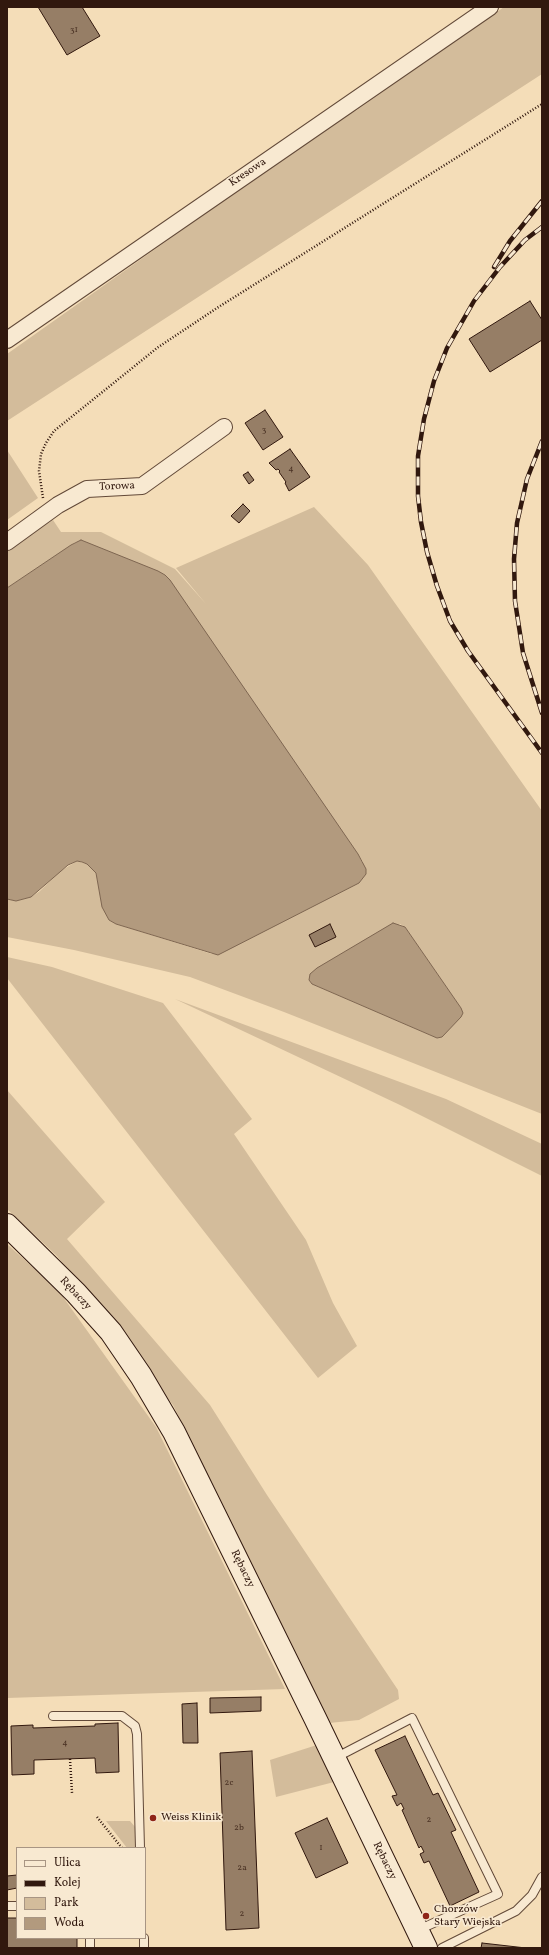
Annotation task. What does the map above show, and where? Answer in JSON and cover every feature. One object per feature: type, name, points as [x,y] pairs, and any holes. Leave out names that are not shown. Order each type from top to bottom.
[{"type":"street","name":"Kresowa","points":[[7,340],[482,9]]},
{"type":"street","name":"Torowa","points":[[7,542],[47,514],[87,489],[142,486],[224,427]]},
{"type":"street","name":"Rębaczy","points":[[7,1225],[76,1293],[110,1332],[141,1376],[174,1432],[335,1758],[422,1939]]},
{"type":"lane","points":[[53,1716],[122,1716],[135,1726],[137,1734],[140,1847]]},
{"type":"lane","points":[[335,1758],[412,1718],[498,1894],[422,1939]]},
{"type":"lane","points":[[442,1948],[516,1911],[532,1896],[542,1877]]},
{"type":"path","points":[[47,514],[41,492],[39,471],[41,454],[46,442],[64,423],[136,364],[179,333],[542,104]]},
{"type":"path","points":[[70,1759],[72,1794]]},
{"type":"path","points":[[97,1817],[121,1847]]},
{"type":"green space","points":[[504,7],[542,7],[542,74],[7,421],[7,354],[332,124],[357,110]]},
{"type":"green space","points":[[7,450],[38,498],[7,520]]},
{"type":"green space","points":[[314,507],[368,565],[542,811],[542,1114],[284,1012],[190,977],[74,950],[7,937],[7,899],[16,901],[31,897],[40,891],[59,872],[77,861],[87,864],[96,873],[109,920],[116,924],[212,954],[363,862],[165,575],[76,542],[7,588],[7,550],[53,520],[61,532],[101,532],[175,569],[206,604],[176,568]],"holes":[[[400,924],[405,927],[461,1008],[442,1037],[437,1038],[312,984],[309,980]]]},
{"type":"green space","points":[[7,957],[52,967],[163,1003],[252,1119],[234,1134],[306,1240],[333,1303],[357,1346],[318,1378],[7,978]]},
{"type":"green space","points":[[175,999],[446,1099],[542,1144],[542,1176],[400,1105]]},
{"type":"green space","points":[[7,1090],[105,1202],[67,1239],[210,1405],[267,1495],[398,1690],[399,1699],[359,1720],[329,1723],[173,1405],[57,1256],[7,1209]]},
{"type":"green space","points":[[7,1244],[58,1290],[156,1427],[285,1689],[7,1698]]},
{"type":"green space","points":[[320,1744],[338,1781],[276,1797],[270,1760]]},
{"type":"green space","points":[[106,1821],[130,1821],[136,1828],[136,1847],[126,1847]]},
{"type":"water","points":[[81,540],[158,571],[170,580],[358,854],[366,869],[366,874],[359,883],[218,955],[116,924],[109,920],[102,907],[96,873],[87,864],[82,862],[77,861],[68,865],[31,897],[16,901],[7,899],[7,588],[71,545]]},
{"type":"water","points":[[393,923],[405,927],[461,1008],[463,1013],[461,1017],[442,1037],[437,1038],[312,984],[309,980],[310,974],[317,968]]},
{"type":"building","points":[[38,7],[82,7],[100,36],[67,55]]},
{"type":"building","points":[[530,301],[542,320],[542,340],[490,372],[469,339]]},
{"type":"building","points":[[265,410],[283,437],[263,450],[245,423]]},
{"type":"building","points":[[290,449],[310,477],[289,491],[285,483],[286,482],[279,472],[280,471],[278,469],[276,470],[269,463]]},
{"type":"building","points":[[248,472],[254,480],[249,484],[243,475]]},
{"type":"building","points":[[243,504],[250,511],[239,523],[231,516]]},
{"type":"building","points":[[330,924],[336,937],[315,947],[309,935]]},
{"type":"building","points":[[261,1697],[261,1711],[210,1713],[210,1698]]},
{"type":"building","points":[[197,1703],[198,1743],[183,1743],[182,1704]]},
{"type":"building","points":[[118,1723],[119,1772],[96,1773],[95,1758],[34,1760],[34,1774],[12,1775],[11,1726],[33,1725],[33,1728],[95,1726],[95,1724]]},
{"type":"building","points":[[405,1736],[433,1795],[438,1793],[456,1830],[451,1832],[479,1892],[450,1906],[429,1861],[424,1863],[420,1854],[424,1852],[421,1846],[419,1848],[402,1810],[404,1809],[401,1803],[397,1806],[392,1796],[397,1795],[375,1750]]},
{"type":"building","points":[[252,1751],[259,1928],[226,1930],[220,1753]]},
{"type":"building","points":[[327,1818],[348,1863],[316,1878],[295,1833]]},
{"type":"building","points":[[16,1875],[16,1888],[7,1890],[7,1876]]},
{"type":"building","points":[[7,1918],[16,1918],[16,1939],[77,1939],[77,1948],[7,1948]]},
{"type":"building","points":[[482,1943],[526,1948],[481,1948]]},
{"type":"railway","points":[[494,267],[510,241],[542,201]]},
{"type":"railway","points":[[542,227],[525,240],[500,267],[474,301],[447,348],[434,381],[424,419],[418,456],[418,496],[421,522],[427,552],[437,586],[450,621],[468,651],[542,753]]},
{"type":"railway","points":[[542,441],[527,479],[517,523],[514,559],[515,601],[523,653],[542,713]]},
{"type":"place","name":"Weiss Klinik","points":[[153,1818]]},
{"type":"place","name":"Chorzów Stary Wiejska","points":[[426,1916]]}]
